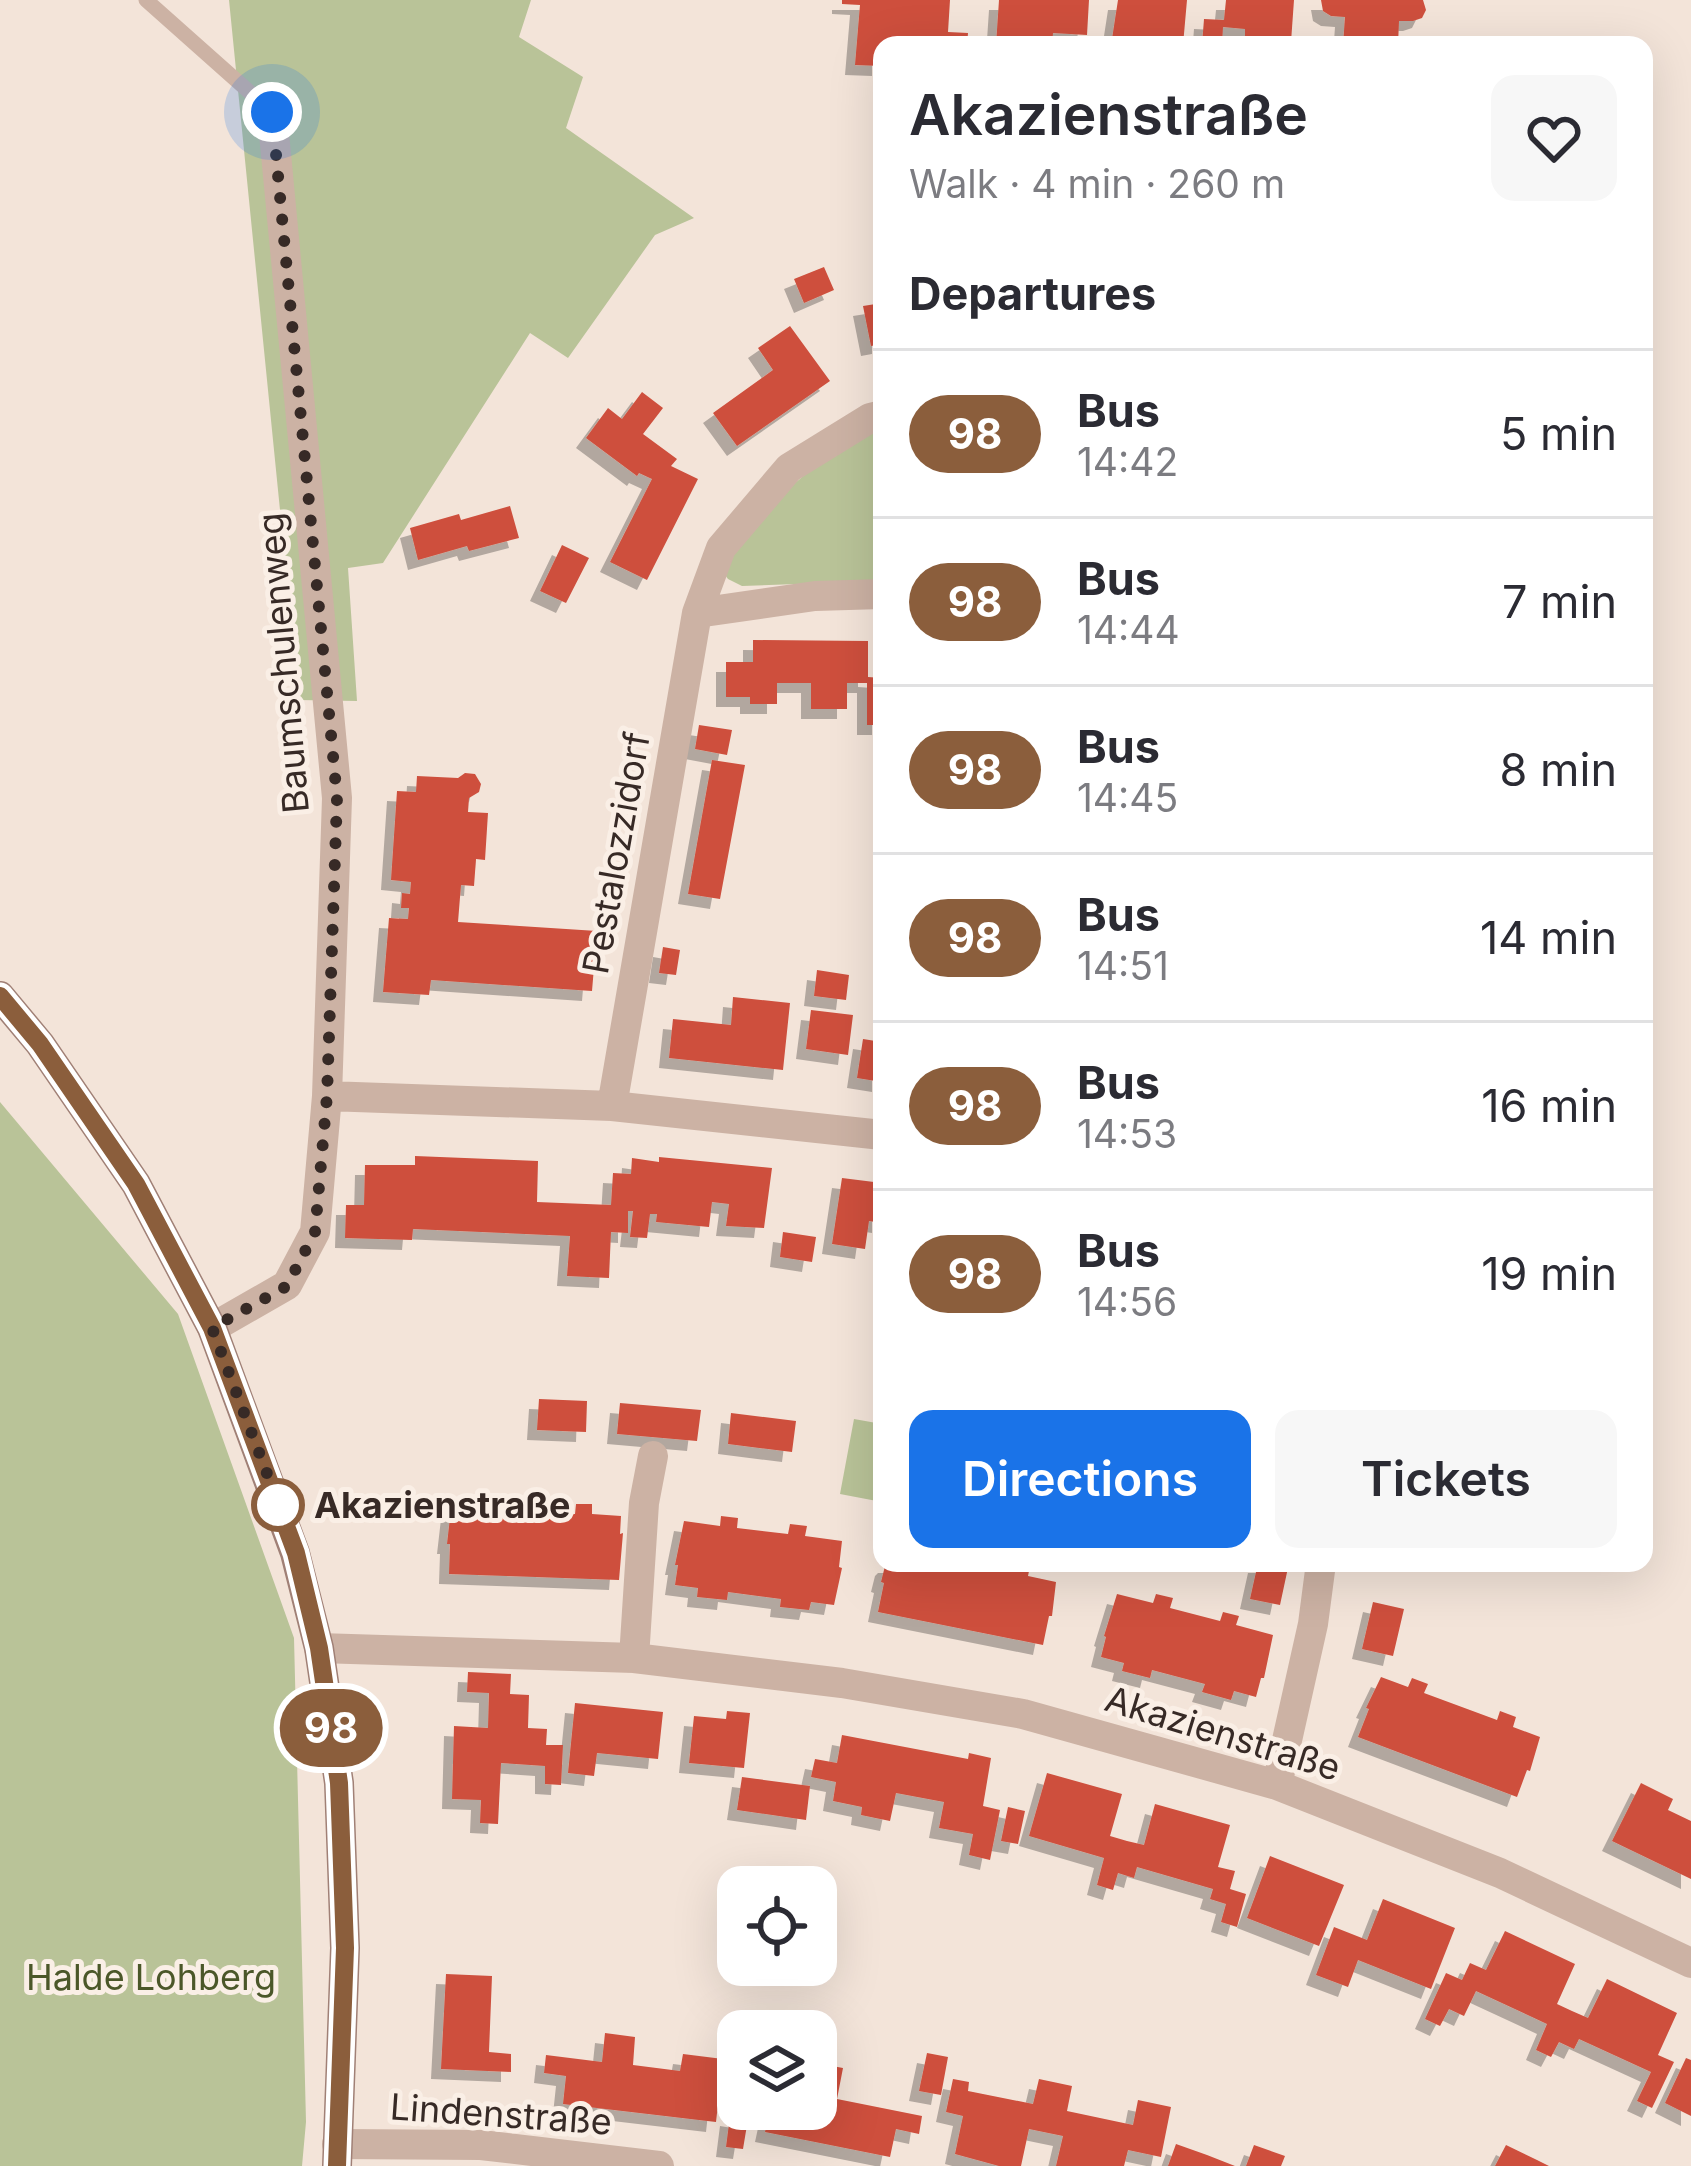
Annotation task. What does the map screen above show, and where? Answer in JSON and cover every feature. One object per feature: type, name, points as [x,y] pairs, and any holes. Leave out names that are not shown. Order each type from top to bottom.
[{"type":"main road","points":[[0,996],[40,1044],[136,1184],[212,1328],[296,1553],[319,1648],[339,1783],[345,1948],[337,2155]]},
{"type":"street","name":"Baumschulenweg","points":[[212,1328],[287,1286],[315,1232],[327,1096],[337,798],[272,112]]},
{"type":"street","name":"Pestalozzidorf","points":[[612,1106],[697,613],[721,548],[789,468],[873,417]]},
{"type":"street","points":[[697,613],[815,596],[873,595]]},
{"type":"street","points":[[327,1096],[612,1106],[873,1134]]},
{"type":"street","points":[[634,1658],[644,1503],[653,1456]]},
{"type":"street","points":[[1276,1785],[1313,1624],[1320,1572]]},
{"type":"street","name":"Akazienstraße","points":[[319,1648],[634,1658],[842,1683],[1023,1714],[1276,1785],[1500,1873],[1691,1963]]},
{"type":"street","name":"Lindenstraße","points":[[337,2155],[481,2145],[659,2166]]},
{"type":"lane","name":"Baumschulenweg","points":[[146,0],[272,112]]},
{"type":"green space","points":[[229,0],[531,0],[519,37],[583,77],[566,128],[694,218],[655,235],[568,358],[530,333],[383,563],[348,568],[357,701],[299,700]]},
{"type":"green space","points":[[873,430],[873,581],[742,586],[728,579],[722,571],[756,524],[784,492]]},
{"type":"green space","name":"Halde Lohberg","points":[[0,1102],[178,1314],[294,1638],[306,2122],[302,2166],[0,2166]]},
{"type":"green space","points":[[854,1419],[873,1422],[873,1500],[840,1494]]},
{"type":"building","points":[[842,0],[950,0],[948,32],[968,36],[873,36],[873,66],[855,65],[860,5],[842,4]]},
{"type":"building","points":[[999,0],[1089,0],[1087,35],[997,36]]},
{"type":"building","points":[[1118,0],[1187,0],[1184,36],[1112,36]]},
{"type":"building","points":[[1226,0],[1294,0],[1291,36],[1245,36],[1245,29],[1223,27],[1222,36],[1203,36],[1204,19],[1224,20]]},
{"type":"building","points":[[1321,0],[1423,0],[1426,10],[1422,18],[1399,21],[1398,36],[1344,36],[1345,17],[1323,11]]},
{"type":"building","points":[[824,267],[834,290],[804,303],[794,279]]},
{"type":"building","points":[[873,304],[873,346],[871,346],[863,306]]},
{"type":"building","points":[[790,326],[830,381],[737,446],[713,413],[773,370],[758,348]]},
{"type":"building","points":[[642,392],[663,408],[643,434],[677,459],[671,466],[698,479],[647,580],[610,562],[652,479],[637,476],[586,438],[608,408],[622,419]]},
{"type":"building","points":[[510,506],[519,538],[418,560],[410,528]]},
{"type":"building","points":[[562,545],[589,558],[566,603],[540,591]]},
{"type":"building","points":[[753,640],[868,641],[873,725],[867,725],[867,683],[847,683],[847,709],[811,709],[811,683],[777,683],[777,704],[750,704],[750,697],[726,697],[726,662],[753,662]]},
{"type":"building","points":[[699,725],[732,730],[727,755],[695,749]]},
{"type":"building","points":[[712,760],[745,765],[720,899],[688,894]]},
{"type":"building","points":[[475,774],[481,784],[479,792],[469,798],[468,812],[488,813],[485,860],[476,859],[474,886],[461,885],[458,922],[597,931],[592,991],[431,980],[429,995],[383,992],[389,918],[408,919],[409,908],[401,908],[402,893],[410,894],[411,882],[391,880],[397,791],[416,792],[417,776],[458,778]]},
{"type":"building","points":[[663,947],[680,950],[676,975],[659,973]]},
{"type":"building","points":[[817,970],[849,975],[846,1000],[814,996]]},
{"type":"building","points":[[733,997],[790,1003],[783,1070],[669,1058],[673,1019],[731,1025]]},
{"type":"building","points":[[811,1010],[853,1015],[848,1055],[806,1049]]},
{"type":"building","points":[[863,1039],[873,1041],[873,1081],[857,1078]]},
{"type":"building","points":[[415,1156],[538,1161],[537,1202],[611,1205],[613,1173],[631,1174],[632,1158],[772,1168],[764,1228],[726,1226],[729,1204],[712,1202],[709,1227],[656,1222],[657,1214],[650,1214],[647,1238],[630,1237],[633,1211],[628,1211],[628,1233],[611,1232],[609,1278],[567,1276],[570,1236],[413,1229],[412,1240],[345,1238],[346,1205],[364,1205],[365,1165],[415,1165]]},
{"type":"building","points":[[842,1178],[873,1182],[873,1222],[869,1221],[865,1249],[832,1244]]},
{"type":"building","points":[[783,1232],[816,1237],[812,1262],[780,1257]]},
{"type":"building","points":[[539,1399],[587,1401],[586,1432],[537,1430]]},
{"type":"building","points":[[620,1403],[701,1410],[697,1441],[617,1434]]},
{"type":"building","points":[[731,1413],[796,1421],[792,1452],[728,1444]]},
{"type":"building","points":[[481,1500],[498,1501],[498,1511],[575,1514],[576,1504],[592,1504],[592,1514],[621,1516],[619,1580],[449,1574],[451,1509],[481,1510]]},
{"type":"building","points":[[721,1516],[738,1518],[737,1528],[788,1534],[790,1524],[807,1526],[805,1536],[842,1541],[834,1605],[811,1602],[809,1610],[780,1607],[781,1599],[728,1592],[727,1600],[697,1597],[698,1588],[675,1585],[684,1521],[720,1526]]},
{"type":"building","points":[[884,1572],[1029,1572],[1028,1576],[1056,1582],[1043,1645],[878,1612]]},
{"type":"building","points":[[1256,1572],[1287,1572],[1280,1605],[1250,1599]]},
{"type":"building","points":[[1117,1594],[1153,1603],[1156,1594],[1173,1598],[1170,1608],[1220,1621],[1223,1612],[1239,1616],[1236,1625],[1273,1635],[1256,1697],[1234,1691],[1231,1700],[1202,1692],[1205,1684],[1152,1670],[1150,1678],[1122,1671],[1124,1663],[1101,1657]]},
{"type":"building","points":[[1373,1602],[1404,1609],[1393,1656],[1362,1649]]},
{"type":"building","points":[[468,1672],[511,1674],[510,1694],[529,1695],[528,1728],[547,1729],[546,1745],[563,1745],[561,1785],[545,1784],[545,1766],[501,1763],[498,1824],[480,1823],[481,1800],[452,1799],[454,1726],[488,1728],[489,1693],[467,1692]]},
{"type":"building","points":[[1381,1677],[1408,1687],[1412,1678],[1428,1684],[1424,1693],[1497,1720],[1500,1711],[1516,1717],[1513,1727],[1540,1737],[1517,1797],[1358,1737]]},
{"type":"building","points":[[575,1703],[663,1712],[658,1759],[597,1753],[594,1776],[568,1773]]},
{"type":"building","points":[[727,1711],[750,1713],[744,1768],[689,1763],[694,1716],[726,1719]]},
{"type":"building","points":[[842,1735],[968,1759],[969,1753],[991,1758],[983,1806],[1000,1810],[990,1860],[969,1855],[973,1834],[939,1828],[944,1802],[896,1793],[890,1821],[861,1815],[862,1807],[833,1801],[836,1782],[811,1777],[815,1759],[837,1763]]},
{"type":"building","points":[[1047,1773],[1122,1794],[1110,1836],[1127,1841],[1144,1845],[1155,1804],[1230,1825],[1218,1867],[1235,1871],[1230,1889],[1246,1894],[1237,1927],[1221,1922],[1226,1904],[1210,1899],[1213,1889],[1137,1867],[1134,1878],[1118,1873],[1113,1890],[1097,1885],[1104,1858],[1029,1836]]},
{"type":"building","points":[[742,1777],[810,1786],[806,1820],[737,1810]]},
{"type":"building","points":[[1641,1783],[1673,1799],[1668,1810],[1691,1821],[1691,1879],[1612,1841]]},
{"type":"building","points":[[1008,1807],[1025,1811],[1018,1844],[1001,1841]]},
{"type":"building","points":[[1270,1856],[1344,1885],[1319,1946],[1247,1918]]},
{"type":"building","points":[[1383,1899],[1455,1928],[1431,1989],[1358,1960],[1348,1987],[1316,1975],[1334,1927],[1367,1940]]},
{"type":"building","points":[[1505,1931],[1575,1964],[1557,2004],[1588,2018],[1607,1979],[1677,2013],[1658,2055],[1674,2062],[1652,2108],[1637,2101],[1651,2072],[1579,2039],[1574,2049],[1559,2042],[1551,2057],[1536,2050],[1547,2024],[1476,1991],[1464,2016],[1449,2009],[1440,2026],[1425,2019],[1446,1973],[1462,1980],[1470,1963],[1486,1970]]},
{"type":"building","points":[[446,1974],[492,1976],[489,2052],[511,2054],[511,2072],[441,2069]]},
{"type":"building","points":[[605,2033],[635,2037],[633,2065],[680,2071],[683,2054],[717,2058],[716,2122],[563,2104],[566,2076],[544,2073],[546,2055],[602,2062]]},
{"type":"building","points":[[927,2053],[948,2057],[941,2095],[919,2091]]},
{"type":"building","points":[[1686,2058],[1691,2060],[1691,2116],[1665,2103]]},
{"type":"building","points":[[837,2067],[843,2068],[837,2099]]},
{"type":"building","points":[[953,2079],[969,2082],[968,2091],[1033,2104],[1039,2079],[1072,2086],[1067,2111],[1133,2125],[1138,2100],[1171,2107],[1161,2157],[1128,2150],[1124,2166],[1056,2166],[1063,2136],[1029,2129],[1021,2166],[999,2166],[955,2154],[963,2116],[946,2112]]},
{"type":"building","points":[[837,2099],[922,2116],[919,2134],[896,2129],[890,2157],[765,2132],[837,2130]]},
{"type":"building","points":[[728,2130],[746,2130],[743,2149],[726,2147]]},
{"type":"building","points":[[1176,2144],[1207,2155],[1235,2166],[1168,2166]]},
{"type":"building","points":[[1254,2145],[1285,2156],[1281,2166],[1246,2166]]},
{"type":"building","points":[[1506,2145],[1537,2160],[1549,2166],[1495,2166]]},
{"type":"bus line","name":"98","points":[[0,996],[40,1044],[136,1184],[212,1328],[296,1553],[319,1648],[339,1783],[345,1948],[337,2166]]},
{"type":"place","name":"Akazienstraße","points":[[278,1505]]},
{"type":"route","points":[[272,112],[337,798],[327,1096],[315,1232],[287,1286],[212,1328],[280,1508],[278,1505]]}]
